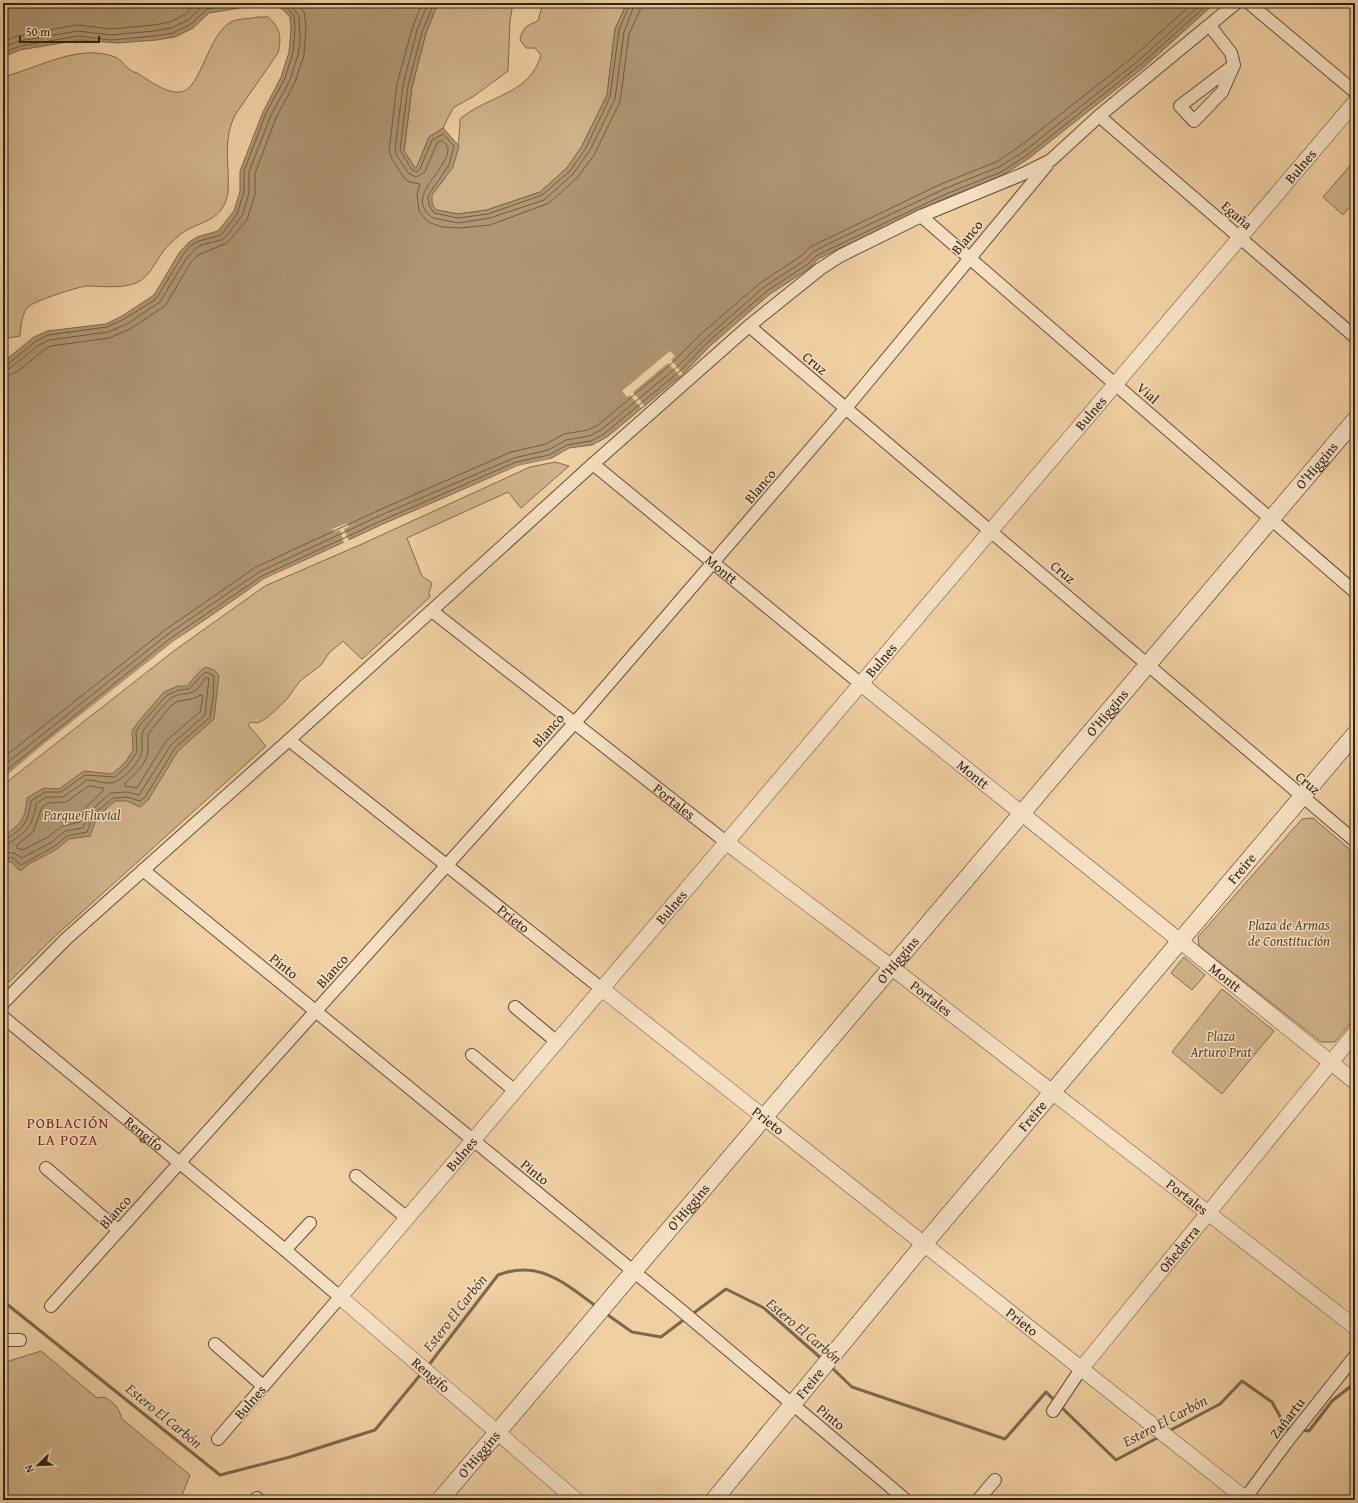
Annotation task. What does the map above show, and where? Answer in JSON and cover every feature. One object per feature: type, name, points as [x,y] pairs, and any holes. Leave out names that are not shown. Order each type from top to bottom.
[{"type":"main road","name":"O'Higgins","points":[[440,1500],[1355,420]]},
{"type":"main road","name":"Freire","points":[[714,1500],[826,1366],[924,1244],[1355,734]]},
{"type":"street","points":[[3,1003],[66,939],[289,740],[593,464],[750,326],[830,262],[921,216],[1023,174],[1051,160],[1099,116],[1236,3]]},
{"type":"street","points":[[1249,3],[1355,92]]},
{"type":"street","points":[[1210,26],[1231,53],[1234,65],[1222,92],[1194,121],[1180,106],[1234,65]]},
{"type":"street","name":"Bulnes","points":[[218,1440],[1355,102]]},
{"type":"street","name":"Egaña","points":[[1099,116],[1355,337]]},
{"type":"street","name":"Blanco","points":[[50,1306],[575,723],[846,408],[1051,160]]},
{"type":"street","name":"Vial","points":[[921,216],[1355,592]]},
{"type":"street","name":"Cruz","points":[[750,326],[1355,841]]},
{"type":"street","name":"Montt","points":[[593,464],[713,564],[1355,1082]]},
{"type":"street","name":"Portales","points":[[432,610],[726,842],[892,968],[1355,1327]]},
{"type":"street","name":"Prieto","points":[[289,740],[1246,1500]]},
{"type":"street","name":"Pinto","points":[[143,870],[682,1311],[906,1500]]},
{"type":"street","points":[[515,1007],[557,1042]]},
{"type":"street","name":"Rengifo","points":[[3,1017],[285,1250],[576,1500]]},
{"type":"street","name":"Oñederra","points":[[1052,1411],[1062,1393],[1081,1369],[1355,1033]]},
{"type":"street","points":[[472,1055],[515,1091]]},
{"type":"street","points":[[46,1168],[118,1230]]},
{"type":"street","points":[[356,1176],[407,1218]]},
{"type":"street","points":[[285,1250],[310,1223]]},
{"type":"street","points":[[3,1340],[20,1340]]},
{"type":"street","points":[[215,1344],[263,1386]]},
{"type":"street","name":"Zañartu","points":[[1246,1500],[1286,1443],[1355,1356]]},
{"type":"street","points":[[978,1500],[994,1480]]},
{"type":"green space","points":[[438,3],[513,3],[510,21],[508,71],[474,96],[453,108],[443,128],[429,137],[416,169],[404,151],[412,87],[426,33]]},
{"type":"green space","points":[[543,3],[627,3],[615,29],[607,95],[582,146],[567,168],[540,192],[487,210],[458,214],[436,210],[432,204],[431,195],[446,177],[454,160],[457,151],[460,119],[483,104],[518,86],[528,78],[536,68],[541,55],[535,48],[526,48],[520,40],[522,33],[526,28],[538,21]]},
{"type":"green space","points":[[268,17],[275,25],[280,38],[279,48],[278,53],[235,115],[231,125],[227,154],[228,193],[226,202],[222,209],[212,218],[185,231],[178,237],[166,248],[142,280],[124,286],[82,287],[38,301],[26,310],[22,321],[20,336],[3,339],[3,77],[59,58],[87,53],[101,53],[117,58],[131,70],[164,89],[181,92],[188,89],[200,72],[210,49],[223,28],[234,21]]},
{"type":"green space","points":[[1354,161],[1355,201],[1343,215],[1323,197]]},
{"type":"green space","name":"Parque Fluvial","points":[[555,462],[569,466],[521,508],[508,492],[407,538],[422,576],[432,583],[429,593],[430,597],[362,659],[343,641],[329,653],[321,665],[300,681],[287,699],[268,717],[258,723],[251,722],[248,725],[266,746],[52,939],[10,981],[3,984],[3,785],[175,650],[265,586],[362,544],[530,467]]},
{"type":"green space","name":"Plaza de Armas de Constitución","points":[[1313,818],[1355,854],[1355,1018],[1335,1042],[1321,1042],[1199,946],[1198,937],[1302,819]]},
{"type":"green space","points":[[1184,957],[1205,975],[1192,990],[1171,973]]},
{"type":"green space","name":"Plaza Arturo Prat","points":[[1222,989],[1274,1031],[1222,1094],[1172,1052]]},
{"type":"green space","points":[[41,1351],[97,1398],[104,1397],[111,1401],[118,1409],[122,1419],[190,1475],[180,1500],[3,1500],[3,1363]]},
{"type":"water","points":[[3,3],[270,3],[209,13],[193,28],[175,37],[118,43],[79,40],[20,50],[3,57]]},
{"type":"water","points":[[270,3],[438,3],[426,33],[412,87],[404,151],[416,169],[429,137],[443,128],[459,146],[453,167],[432,195],[432,204],[436,210],[458,214],[487,210],[540,192],[567,168],[582,146],[607,95],[615,29],[627,3],[1215,3],[1143,68],[1028,159],[1003,175],[948,197],[818,259],[810,268],[770,294],[711,345],[683,374],[607,437],[592,445],[569,448],[550,459],[517,466],[383,524],[264,579],[174,641],[3,778],[3,362],[34,337],[47,331],[106,324],[122,316],[154,295],[179,253],[188,243],[197,237],[218,231],[234,211],[240,191],[240,171],[263,112],[281,77],[289,52],[291,29],[290,17],[282,9]]},
{"type":"water","points":[[206,667],[214,670],[219,675],[214,719],[178,751],[148,800],[140,807],[127,801],[115,801],[97,817],[90,836],[69,839],[57,849],[29,864],[20,871],[11,862],[3,861],[3,835],[19,824],[22,820],[27,798],[44,788],[59,789],[84,771],[112,774],[125,763],[133,750],[132,731],[164,692],[178,686],[187,686],[198,673]]},
{"type":"pier","points":[[670,351],[675,356],[671,360],[683,374],[680,376],[668,363],[633,392],[644,405],[641,408],[630,395],[627,397],[622,391]]},
{"type":"pier","points":[[550,459],[552,460],[518,468],[384,526],[265,581],[175,643],[3,780],[3,778],[45,743],[174,641],[217,613],[264,579],[344,543],[340,530],[334,532],[332,529],[347,523],[349,527],[344,529],[349,541],[517,466]]},
{"type":"waterway","name":"Estero El Carbón","points":[[428,1366],[498,1275],[513,1271],[526,1270],[539,1272],[551,1276],[563,1283],[597,1307]]},
{"type":"waterway","name":"Estero El Carbón","points":[[691,1315],[726,1289],[764,1308],[823,1360]]},
{"type":"waterway","name":"Estero El Carbón","points":[[3,1301],[220,1475],[290,1457],[375,1430],[421,1374]]},
{"type":"waterway","name":"Estero El Carbón","points":[[605,1313],[632,1332],[661,1337],[686,1318]]},
{"type":"waterway","name":"Estero El Carbón","points":[[830,1366],[852,1387],[1005,1439],[1046,1392],[1056,1402]]},
{"type":"waterway","name":"Estero El Carbón","points":[[1167,1432],[1220,1404],[1242,1381],[1272,1402],[1287,1429],[1293,1429]]},
{"type":"waterway","name":"Estero El Carbón","points":[[1300,1430],[1309,1431],[1332,1401],[1355,1383]]},
{"type":"waterway","name":"Estero El Carbón","points":[[1060,1406],[1116,1460],[1159,1437]]},
{"type":"district","name":"POBLACIÓN LA POZA","points":[[68,1132]]}]
